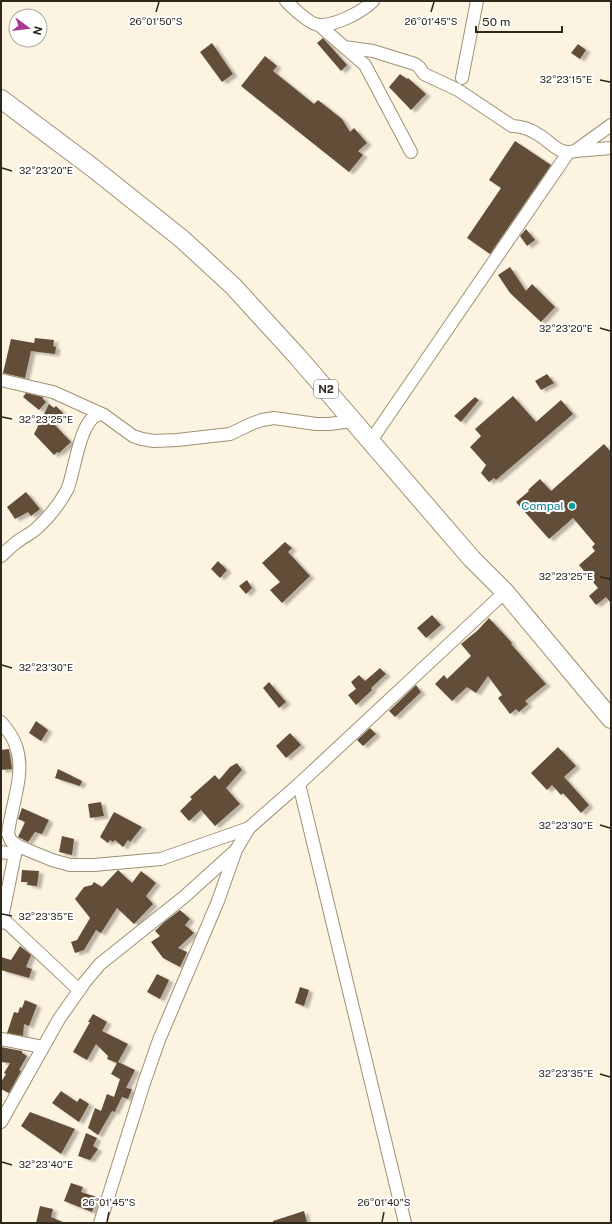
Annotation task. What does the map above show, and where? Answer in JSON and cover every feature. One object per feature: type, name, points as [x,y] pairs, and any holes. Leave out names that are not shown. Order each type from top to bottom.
[{"type":"main road","name":"N2","points":[[1,99],[93,168],[182,239],[233,286],[297,356],[472,560],[505,592],[611,720]]},
{"type":"street","points":[[286,1],[295,11],[318,25],[365,66],[412,152]]},
{"type":"street","points":[[318,25],[338,22],[361,11],[373,1]]},
{"type":"street","points":[[462,78],[477,1]]},
{"type":"street","points":[[344,47],[372,51],[415,64],[424,74],[458,90],[512,126],[520,126],[540,135],[557,149],[572,152],[611,148]]},
{"type":"street","points":[[370,442],[572,152],[611,125]]},
{"type":"street","points":[[1,380],[53,392],[104,415],[133,436],[154,441],[230,434],[262,420],[274,418],[316,424],[353,421]]},
{"type":"street","points":[[1,556],[16,542],[37,529],[51,513],[67,489],[82,436],[87,426],[100,414]]},
{"type":"street","points":[[100,1223],[139,1098],[160,1040],[218,901],[236,850],[249,828],[299,784],[505,592]]},
{"type":"street","points":[[1,722],[9,732],[16,745],[19,762],[18,778],[8,834],[16,850],[2,920],[79,990]]},
{"type":"street","points":[[299,784],[354,1017],[405,1223]]},
{"type":"street","points":[[1,852],[16,850],[70,865],[94,865],[161,859],[249,828]]},
{"type":"street","points":[[1,1122],[59,1019],[79,990],[100,964],[184,897],[236,850]]},
{"type":"street","points":[[1,1039],[43,1046]]},
{"type":"building","points":[[323,38],[347,65],[341,71],[317,43]]},
{"type":"building","points":[[212,43],[233,74],[222,82],[200,52]]},
{"type":"building","points":[[578,44],[586,50],[580,59],[571,53]]},
{"type":"building","points":[[265,56],[277,66],[273,71],[314,104],[318,100],[342,119],[350,132],[354,128],[367,143],[358,151],[363,155],[349,172],[241,86]]},
{"type":"building","points":[[400,74],[407,79],[408,78],[426,94],[411,110],[389,87]]},
{"type":"building","points":[[515,141],[551,165],[490,254],[467,238],[501,188],[489,180]]},
{"type":"building","points":[[526,229],[535,240],[527,246],[520,236]]},
{"type":"building","points":[[510,267],[526,291],[532,284],[555,307],[541,322],[510,293],[498,275]]},
{"type":"building","points":[[35,338],[54,340],[53,346],[56,347],[55,354],[31,351],[25,378],[3,373],[11,339],[34,343]]},
{"type":"building","points":[[547,374],[554,383],[541,390],[535,381]]},
{"type":"building","points":[[26,393],[43,397],[46,402],[39,410],[23,397]]},
{"type":"building","points":[[513,396],[536,422],[561,400],[573,414],[496,480],[494,478],[489,482],[481,473],[486,465],[470,447],[481,436],[475,429]]},
{"type":"building","points":[[475,397],[479,400],[461,422],[454,416]]},
{"type":"building","points":[[49,404],[54,408],[56,406],[63,413],[53,423],[71,442],[59,453],[57,452],[54,455],[34,434]]},
{"type":"building","name":"Compal","points":[[604,444],[611,452],[611,603],[606,597],[596,605],[589,596],[598,588],[579,565],[595,551],[592,547],[595,544],[573,518],[549,539],[516,502],[540,479],[551,491]]},
{"type":"building","points":[[26,492],[40,509],[31,516],[28,512],[15,519],[7,507]]},
{"type":"building","points":[[285,542],[292,548],[288,552],[310,576],[282,603],[270,590],[280,582],[262,563]]},
{"type":"building","points":[[218,561],[227,570],[220,578],[211,569]]},
{"type":"building","points":[[247,580],[252,588],[246,594],[239,586]]},
{"type":"building","points":[[432,615],[441,625],[426,638],[417,628]]},
{"type":"building","points":[[489,618],[546,684],[525,701],[528,704],[519,712],[516,709],[510,714],[498,698],[502,695],[488,676],[476,693],[467,687],[452,701],[435,684],[444,675],[447,679],[471,656],[461,644],[478,630]]},
{"type":"building","points":[[380,668],[386,674],[356,705],[348,695],[356,689],[351,682],[359,675],[365,681]]},
{"type":"building","points":[[269,682],[286,702],[279,708],[263,688]]},
{"type":"building","points":[[416,685],[421,692],[395,717],[389,711]]},
{"type":"building","points":[[36,721],[48,730],[41,741],[29,733]]},
{"type":"building","points":[[370,728],[376,734],[363,746],[357,740]]},
{"type":"building","points":[[290,733],[301,745],[286,758],[276,746]]},
{"type":"building","points":[[558,747],[576,766],[564,777],[589,805],[581,813],[563,793],[561,795],[552,785],[547,790],[531,773]]},
{"type":"building","points":[[9,749],[12,769],[1,770],[1,750]]},
{"type":"building","points":[[237,763],[242,770],[226,788],[240,804],[215,826],[201,810],[189,821],[180,811],[192,799],[190,797],[215,775],[219,780],[230,767]]},
{"type":"building","points":[[58,769],[82,781],[80,786],[55,778]]},
{"type":"building","points":[[101,802],[104,816],[90,818],[88,804]]},
{"type":"building","points":[[22,808],[49,820],[42,834],[35,832],[28,842],[18,837],[25,822],[18,819]]},
{"type":"building","points":[[114,812],[142,827],[130,842],[128,840],[123,847],[115,840],[113,842],[110,840],[108,843],[100,837]]},
{"type":"building","points":[[62,836],[74,839],[72,855],[59,852]]},
{"type":"building","points":[[22,870],[39,871],[37,886],[27,885],[28,882],[21,882]]},
{"type":"building","points":[[118,870],[132,883],[141,871],[156,883],[146,896],[153,904],[134,924],[117,908],[101,933],[96,930],[84,950],[75,953],[71,942],[77,940],[90,918],[75,899],[84,887],[92,885],[94,882],[102,887]]},
{"type":"building","points":[[180,910],[190,919],[185,925],[194,933],[178,948],[187,952],[180,967],[163,958],[151,942],[160,936],[155,931]]},
{"type":"building","points":[[20,946],[31,955],[26,967],[32,969],[29,978],[1,970],[1,957],[11,960]]},
{"type":"building","points":[[157,974],[169,980],[160,999],[147,992]]},
{"type":"building","points":[[300,987],[309,990],[304,1006],[295,1003]]},
{"type":"building","points":[[25,1000],[37,1005],[29,1026],[24,1024],[23,1036],[7,1033],[14,1012],[18,1013]]},
{"type":"building","points":[[93,1014],[107,1022],[102,1031],[128,1044],[118,1062],[135,1070],[126,1088],[132,1089],[128,1099],[122,1097],[115,1112],[112,1111],[98,1135],[88,1128],[95,1108],[101,1111],[107,1094],[114,1097],[120,1079],[111,1074],[117,1063],[107,1059],[108,1056],[96,1044],[87,1060],[73,1052]]},
{"type":"building","points":[[1,1047],[22,1051],[22,1053],[27,1056],[9,1093],[1,1089],[1,1082],[6,1074],[4,1073],[10,1063],[1,1062]]},
{"type":"building","points":[[61,1091],[77,1102],[80,1098],[89,1104],[79,1122],[52,1103]]},
{"type":"building","points":[[30,1112],[75,1129],[61,1154],[21,1126]]},
{"type":"building","points":[[86,1133],[97,1138],[93,1146],[98,1149],[90,1160],[78,1156]]},
{"type":"building","points":[[71,1183],[83,1187],[81,1192],[97,1197],[92,1212],[64,1201]]},
{"type":"building","points":[[40,1206],[53,1209],[51,1217],[65,1223],[36,1223]]},
{"type":"building","points":[[304,1211],[307,1223],[273,1223],[273,1221]]},
{"type":"place","name":"Compal","points":[[572,506]]}]
